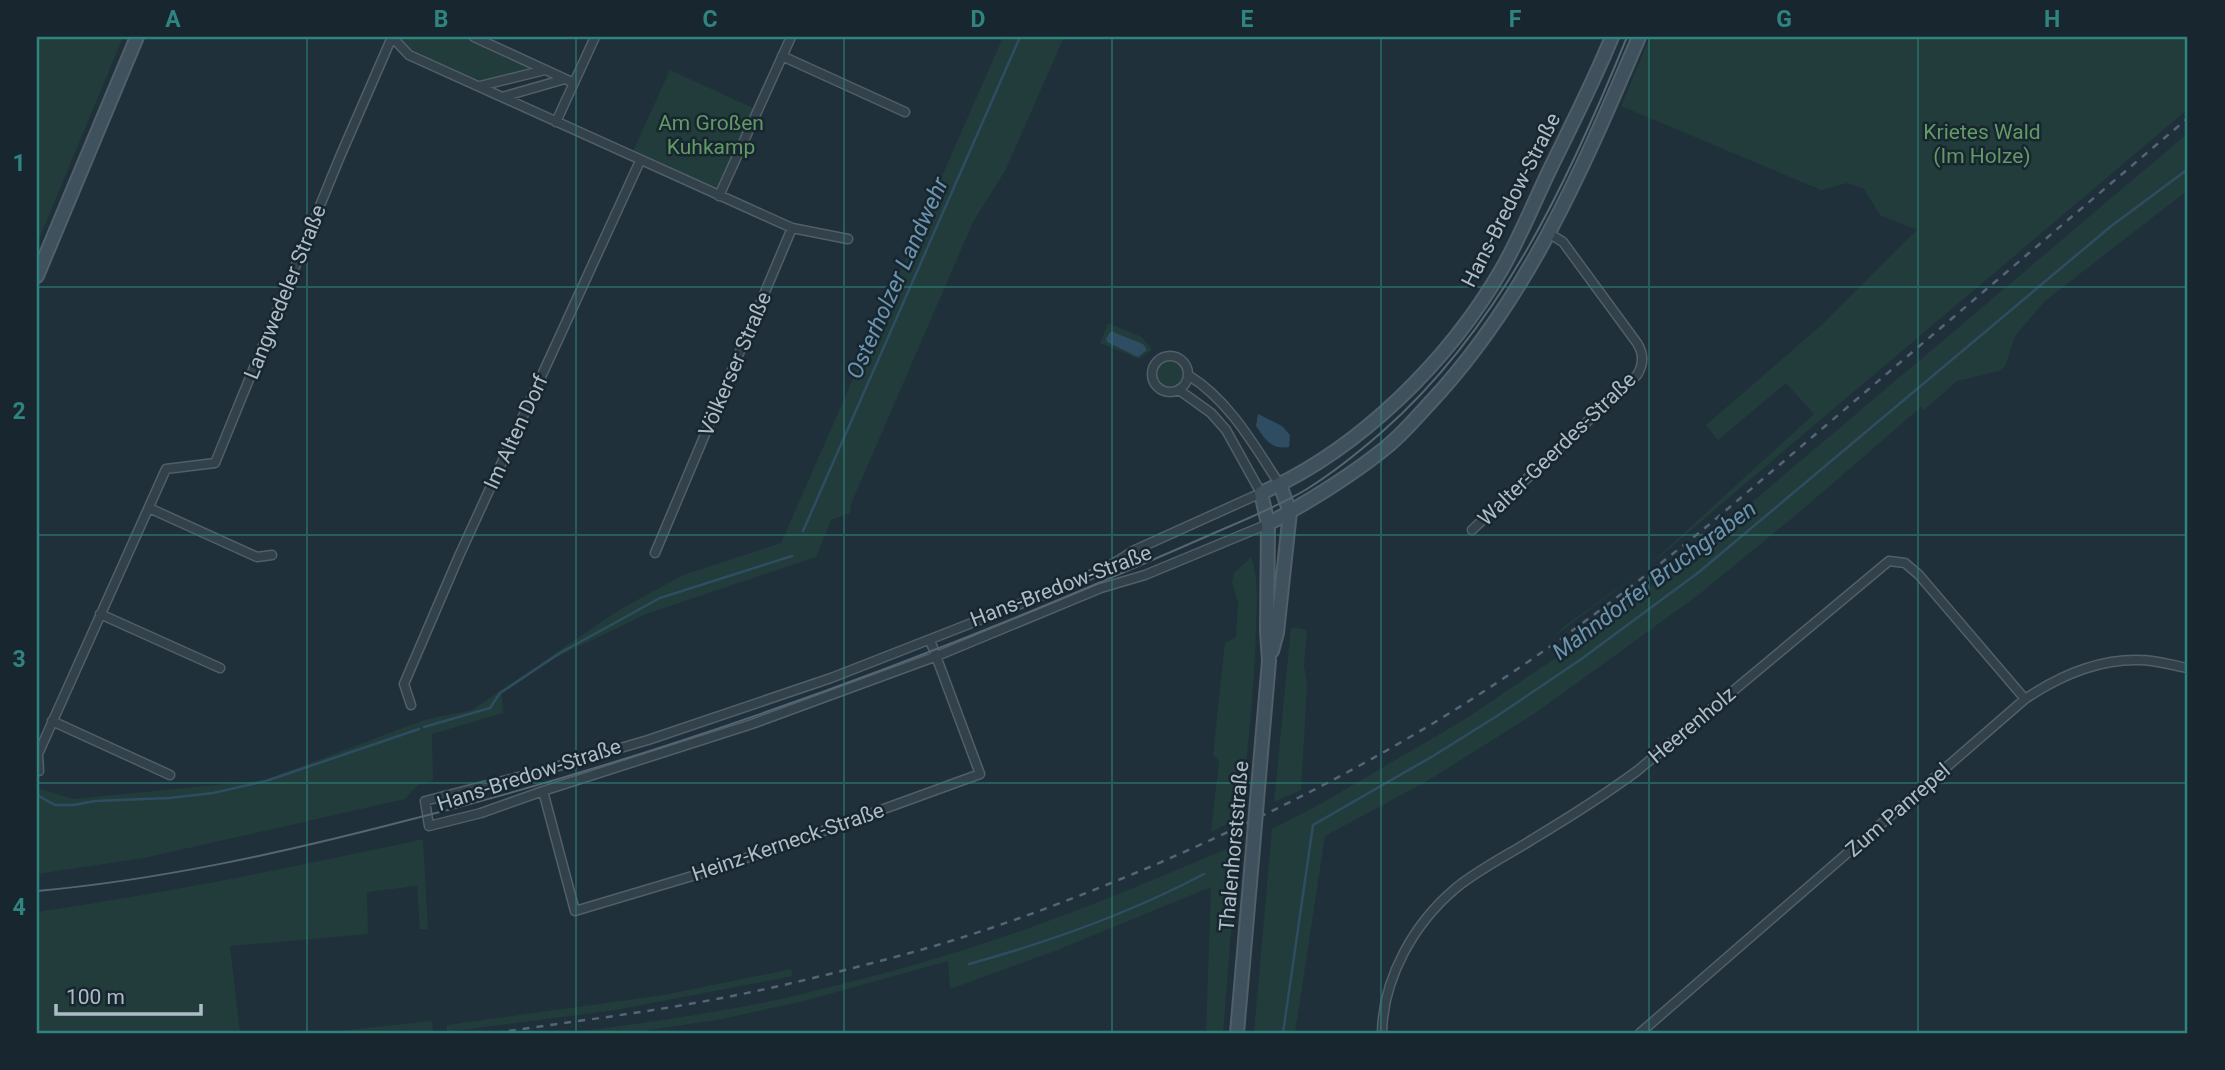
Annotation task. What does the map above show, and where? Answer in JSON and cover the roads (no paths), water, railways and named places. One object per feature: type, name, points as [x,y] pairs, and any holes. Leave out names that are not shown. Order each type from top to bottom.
[{"type":"main road","points":[[37,276],[137,37]]},
{"type":"main road","name":"Hans-Bredow-Straße","points":[[1261,493],[1280,485],[1331,453],[1368,425],[1426,372],[1461,330],[1503,267],[1612,37]]},
{"type":"main road","name":"Hans-Bredow-Straße","points":[[1268,524],[1346,477],[1385,448],[1444,389],[1488,333],[1526,277],[1550,234],[1598,134],[1639,37]]},
{"type":"main road","points":[[1280,485],[1290,512]]},
{"type":"main road","name":"Thalenhorststraße","points":[[1237,1033],[1269,661],[1268,524],[1261,493]]},
{"type":"main road","name":"Thalenhorststraße","points":[[1269,661],[1277,633],[1290,512]]},
{"type":"street","points":[[392,37],[409,55],[719,196],[792,228],[848,239]]},
{"type":"street","name":"Langwedeler Straße","points":[[39,771],[38,754],[166,469],[215,463],[392,37]]},
{"type":"street","points":[[474,37],[574,83]]},
{"type":"street","points":[[556,122],[595,37]]},
{"type":"street","points":[[719,196],[791,37]]},
{"type":"street","points":[[782,56],[905,112]]},
{"type":"street","points":[[480,86],[545,69]]},
{"type":"street","points":[[502,97],[565,79]]},
{"type":"street","name":"Im Alten Dorf","points":[[411,705],[404,684],[459,556],[640,161]]},
{"type":"street","name":"Völkerser Straße","points":[[655,553],[792,228]]},
{"type":"street","name":"Walter-Geerdes-Straße","points":[[1472,530],[1637,375],[1642,366],[1642,355],[1637,343],[1563,242],[1550,234]]},
{"type":"street","points":[[1179,390],[1188,375],[1187,368],[1179,358],[1167,356],[1155,364],[1152,374],[1158,387],[1167,391],[1179,390],[1211,413],[1226,430],[1261,493]]},
{"type":"street","points":[[1188,375],[1218,399],[1234,418],[1280,485]]},
{"type":"street","name":"Hans-Bredow-Straße","points":[[1261,493],[1135,550],[1108,567],[930,640],[808,686],[648,740],[425,801],[429,826],[481,813],[752,724],[937,656],[1101,588],[1144,575],[1268,524]]},
{"type":"street","points":[[149,508],[257,557],[272,555]]},
{"type":"street","name":"Heerenholz","points":[[1382,1033],[1392,980],[1408,946],[1419,927],[1455,889],[1637,771],[1889,561],[1905,563],[1919,575],[2025,699]]},
{"type":"street","points":[[100,614],[220,668]]},
{"type":"street","name":"Heinz-Kerneck-Straße","points":[[543,791],[575,911],[699,874],[980,774],[930,640]]},
{"type":"street","name":"Zum Panrepel","points":[[1640,1033],[2025,699],[2063,676],[2110,662],[2140,660],[2188,668]]},
{"type":"street","points":[[52,721],[170,775]]},
{"type":"water","points":[[1110,332],[1143,344],[1147,350],[1138,357],[1107,342]]},
{"type":"water","points":[[1258,414],[1282,426],[1290,435],[1289,447],[1278,447],[1266,439],[1256,426]]},
{"type":"waterway","name":"Osterholzer Landwehr","points":[[803,531],[1020,37]]},
{"type":"waterway","name":"Mahndorfer Bruchgraben","points":[[1283,1033],[1313,825],[1497,716],[1580,660],[1699,572],[2110,227],[2188,169]]},
{"type":"waterway","name":"Osterholzer Landwehr","points":[[424,727],[490,708],[500,693],[560,653],[660,598],[792,556]]},
{"type":"waterway","name":"Osterholzer Landwehr","points":[[37,795],[55,805],[74,805],[95,801],[213,793],[266,781],[419,729]]},
{"type":"waterway","points":[[969,964],[1089,925],[1204,874]]},
{"type":"tram line","points":[[37,891],[172,873],[305,846],[479,802],[648,751],[816,694],[981,632],[1296,496],[1337,469],[1383,431],[1425,390],[1463,346],[1497,298],[1555,197],[1627,37]]},
{"type":"railway","points":[[495,1033],[723,998],[917,951],[1089,892],[1237,828],[1328,783],[1416,734],[1501,680],[1634,584],[1711,523],[2188,118]]},
{"type":"park label","name":"Am Großen Kuhkamp","points":[[711,135]]},
{"type":"park label","name":"Krietes Wald (Im Holze)","points":[[1982,144]]}]
